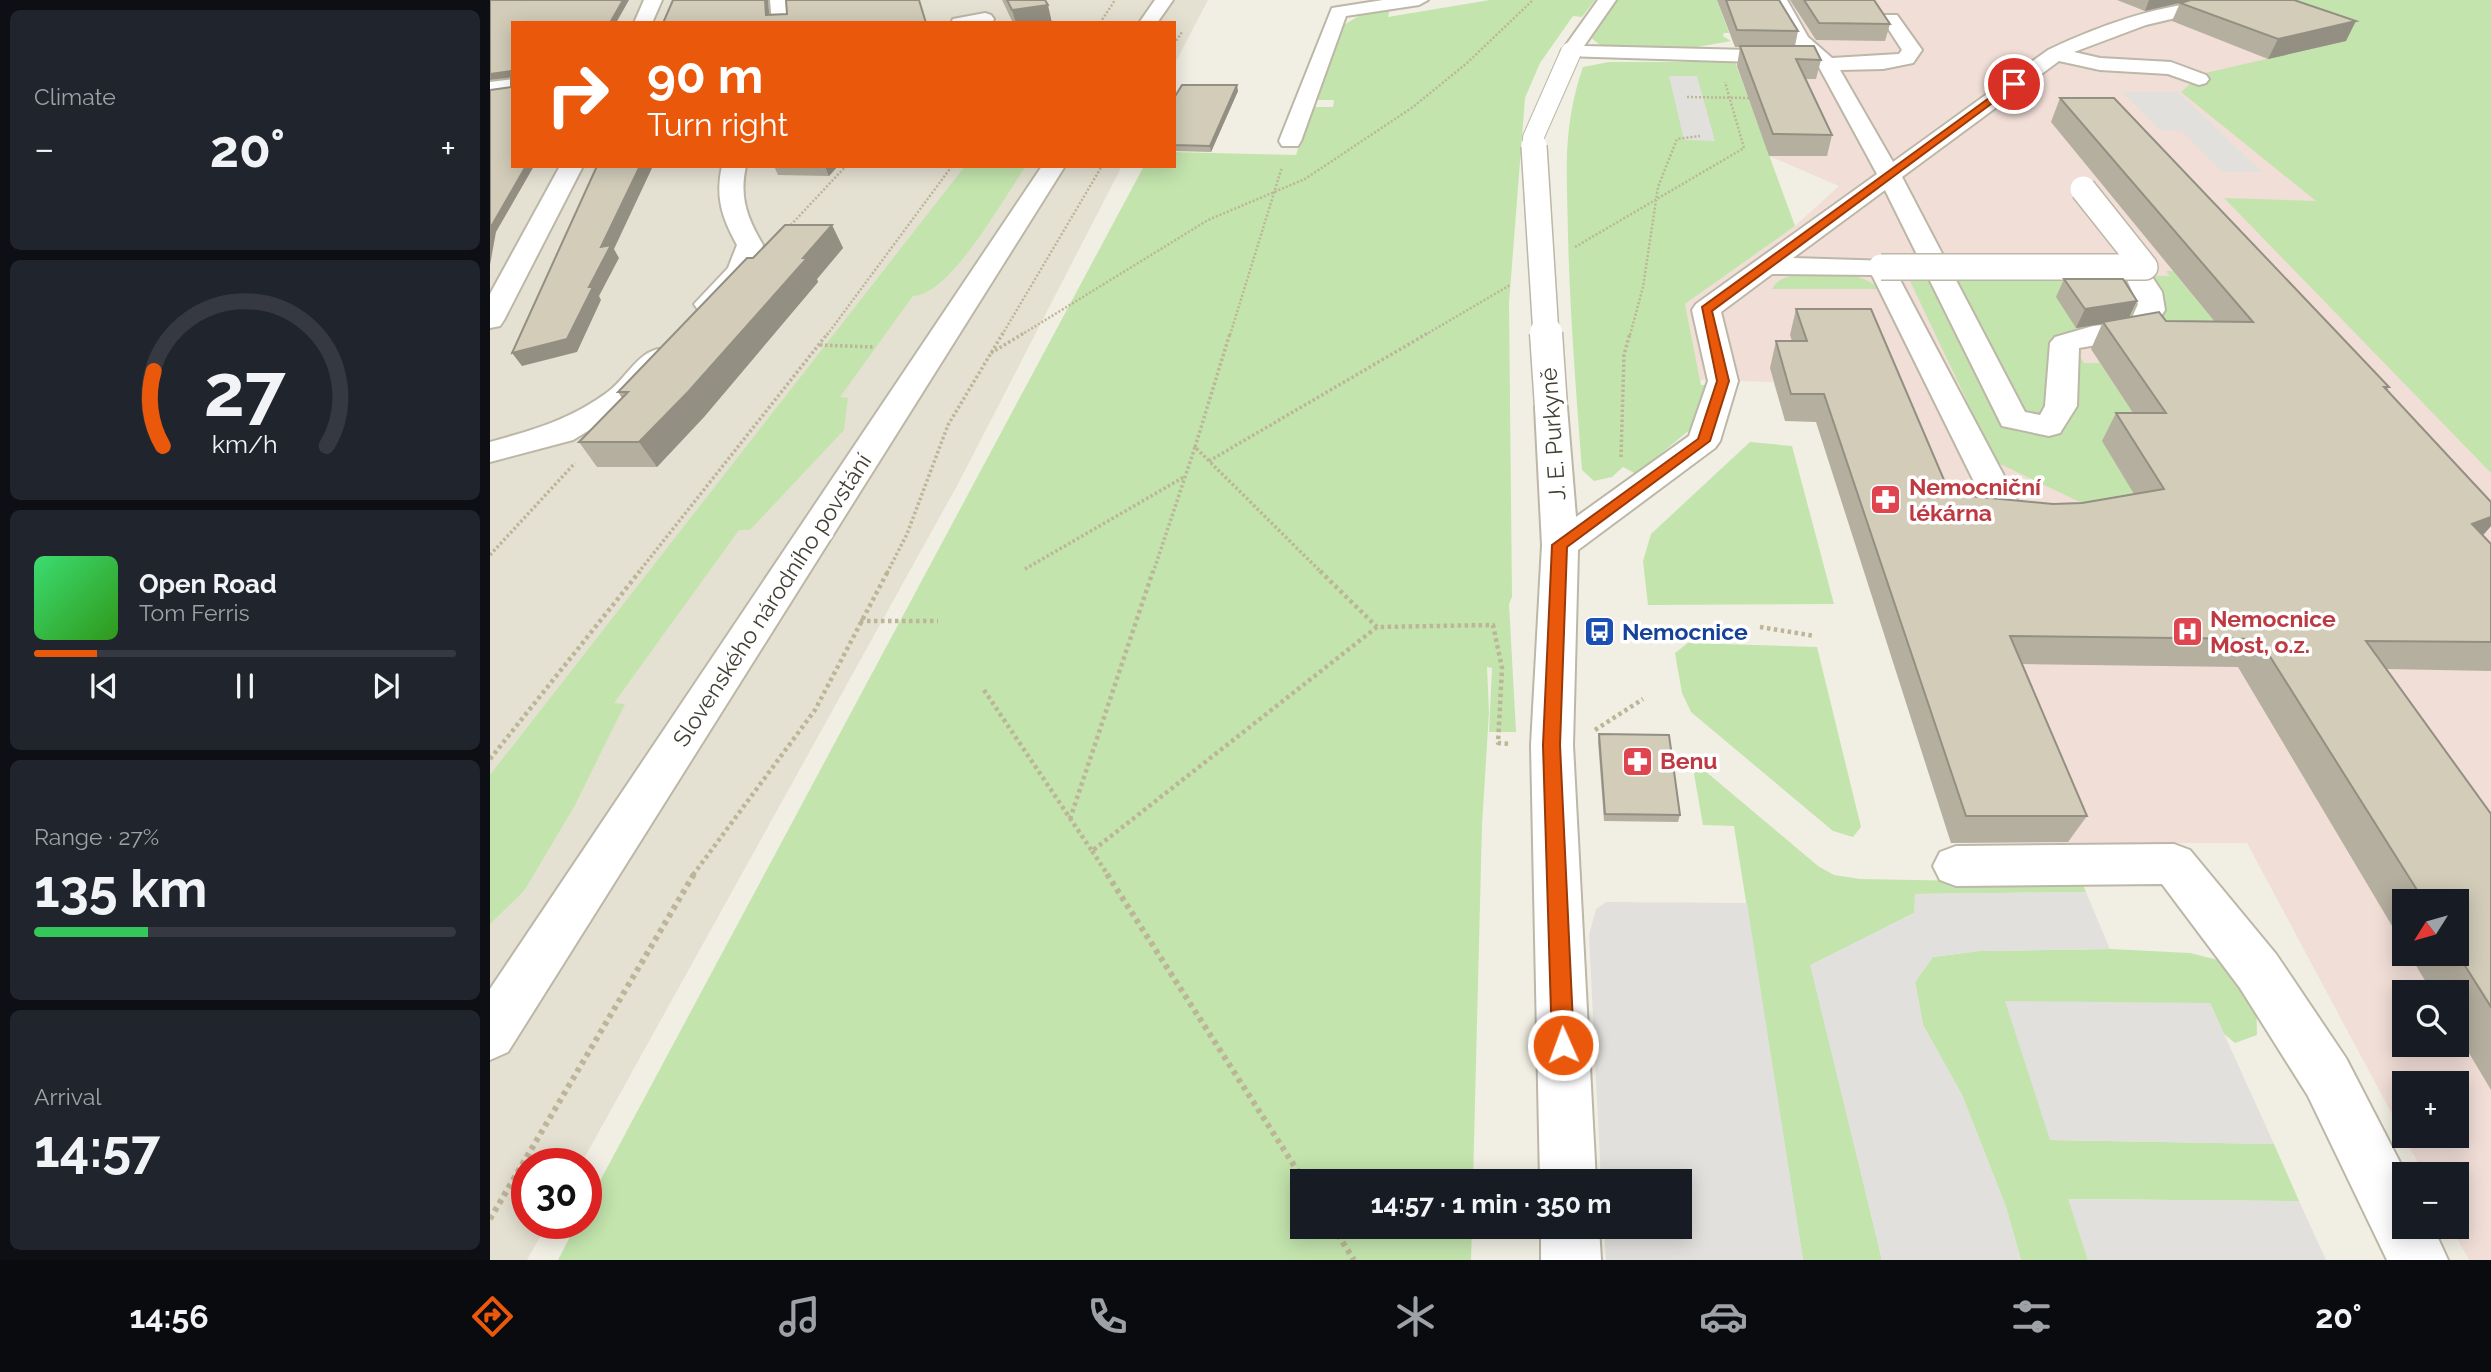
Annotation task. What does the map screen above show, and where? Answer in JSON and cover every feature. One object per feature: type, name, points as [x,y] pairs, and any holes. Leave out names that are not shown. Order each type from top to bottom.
[{"type":"street","points":[[644,21],[653,0]]},
{"type":"street","points":[[779,0],[781,21]]},
{"type":"street","points":[[1149,21],[1164,0]]},
{"type":"street","points":[[1290,141],[1338,12],[1419,0]]},
{"type":"street","name":"J. E. Purkyně","points":[[1568,1169],[1552,745],[1560,545],[1533,138],[1572,52],[1606,0]]},
{"type":"street","points":[[1778,0],[1800,40],[1825,60],[1889,176],[2013,419],[2049,426],[2061,406],[2065,343],[2093,335],[2138,330],[2151,316],[2152,294],[2139,278]]},
{"type":"street","points":[[1560,545],[1704,441],[1723,381],[1706,310],[2055,54],[2095,33],[2141,17],[2228,0]]},
{"type":"street","points":[[972,21],[985,19]]},
{"type":"street","points":[[1572,52],[1883,63],[1906,59],[1912,50],[1891,19]]},
{"type":"street","points":[[2055,54],[2100,64],[2171,68],[2199,79]]},
{"type":"street","points":[[490,88],[511,85]]},
{"type":"street","points":[[490,318],[571,168]]},
{"type":"street","points":[[490,452],[562,433],[621,397],[740,271],[750,244],[731,213],[730,183],[734,168]]},
{"type":"street","name":"Slovenského národního povstání","points":[[490,1034],[1053,168]]},
{"type":"street","points":[[1765,267],[2145,267],[2084,188]]},
{"type":"street","points":[[1881,267],[2003,506]]},
{"type":"street","points":[[1956,866],[2174,864],[2258,971],[2327,1077],[2418,1260]]},
{"type":"street","points":[[1570,1239],[1571,1260]]},
{"type":"path","points":[[1101,21],[1115,0]]},
{"type":"path","points":[[990,354],[1208,220],[1273,195],[1305,178],[1413,107],[1467,63],[1533,0]]},
{"type":"path","points":[[1176,41],[1182,32]]},
{"type":"path","points":[[1687,97],[1749,98]]},
{"type":"path","points":[[1621,464],[1625,355],[1643,287],[1658,187],[1677,139],[1700,136]]},
{"type":"path","points":[[1070,819],[1195,447],[1290,141]]},
{"type":"path","points":[[750,244],[781,236],[844,168]]},
{"type":"path","points":[[490,759],[819,345],[951,168]]},
{"type":"path","points":[[490,1219],[681,891],[815,710],[907,534],[948,425],[1101,168]]},
{"type":"path","points":[[819,345],[874,347]]},
{"type":"path","points":[[490,555],[598,438],[593,414]]},
{"type":"path","points":[[1195,447],[1377,628]]},
{"type":"path","points":[[1025,569],[1185,476]]},
{"type":"path","points":[[860,621],[938,621]]},
{"type":"path","points":[[1092,851],[1377,628],[1493,625],[1502,668],[1499,743]]},
{"type":"path","points":[[1760,627],[1815,636]]},
{"type":"path","points":[[984,690],[1092,851],[1296,1169]]},
{"type":"path","points":[[1341,1239],[1354,1260]]},
{"type":"shaded area","points":[[490,0],[1208,0],[1176,61],[1176,21],[511,21],[511,168],[1121,168],[958,484],[590,1148],[511,1148],[511,1239],[539,1239],[527,1260],[490,1260]]},
{"type":"shaded area","name":"Nemocnice Most, o.z.","points":[[1717,0],[2491,0],[2491,1260],[2469,1260],[2458,1239],[2469,1239],[2469,1162],[2418,1162],[2410,1148],[2469,1148],[2469,1071],[2392,1071],[2392,1114],[2247,843],[1951,843],[1817,421],[1786,421],[1773,382],[1700,380],[1685,304],[1795,226],[1839,186],[1769,156],[1736,64],[1744,63]]},
{"type":"shaded area","points":[[1669,76],[1697,76],[1715,141],[1684,140]]},
{"type":"shaded area","points":[[2123,92],[2178,92],[2262,172],[2223,172],[2182,131],[2160,130]]},
{"type":"shaded area","points":[[2086,892],[2110,949],[1979,951],[1933,957],[1915,982],[1923,1025],[1962,1095],[2006,1207],[2021,1260],[1882,1260],[1810,965],[1914,913],[1915,894]]},
{"type":"shaded area","points":[[1606,902],[1747,903],[1803,1260],[1606,1260],[1605,1239],[1692,1239],[1692,1169],[1600,1169],[1589,935],[1596,909]]},
{"type":"shaded area","points":[[2005,1001],[2210,1003],[2274,1144],[2050,1140]]},
{"type":"shaded area","points":[[2068,1199],[2299,1201],[2326,1260],[2088,1260]]},
{"type":"green space","points":[[1490,0],[1595,0],[1582,17],[1573,16],[1540,63],[1525,98],[1509,303],[1512,597],[1509,604],[1516,732],[1489,732],[1492,668],[1487,667],[1489,712],[1482,825],[1473,1169],[1290,1169],[1290,1239],[1472,1239],[1471,1260],[558,1260],[569,1239],[602,1239],[602,1177],[1143,168],[1176,168],[1176,152],[1296,155],[1311,107],[1333,107],[1334,100],[1314,100],[1337,29],[1362,14],[1390,8],[1388,17]]},
{"type":"green space","points":[[1617,0],[1717,0],[1729,33],[1724,33],[1723,36],[1731,41],[1686,49],[1604,48],[1590,37]]},
{"type":"green space","points":[[2247,0],[2491,0],[2491,473],[2224,198],[2316,201],[2181,92],[2201,74],[2345,41]]},
{"type":"green space","points":[[1609,62],[1735,62],[1795,226],[1685,304],[1701,385],[1705,385],[1703,413],[1692,428],[1636,474],[1623,467],[1612,477],[1594,481],[1582,470],[1570,294],[1567,151],[1576,89],[1583,67]]},
{"type":"green space","points":[[963,168],[1025,168],[960,263],[944,280],[928,291],[913,296],[840,397],[848,398],[844,430],[750,530],[739,530],[614,703],[625,704],[574,807],[524,891],[490,924],[490,775]]},
{"type":"green space","points":[[2166,271],[2173,271],[2237,349],[2075,348],[2084,363],[2100,363],[2151,441],[2103,441],[2200,604],[2084,504],[1996,462],[1909,279],[1915,274],[2170,276]]},
{"type":"green space","points":[[1815,272],[1858,277],[1880,289],[1772,289],[1785,278]]},
{"type":"green space","points":[[1750,442],[1792,446],[1834,604],[1648,605],[1643,561],[1651,534]]},
{"type":"green space","points":[[1688,643],[1817,647],[1861,827],[1853,837],[1833,831],[1691,712],[1682,693],[1675,653]]},
{"type":"green space","points":[[1698,765],[1818,866],[1834,875],[1860,879],[2082,883],[2086,892],[1916,894],[1914,913],[1811,965],[1882,1260],[1803,1260],[1734,826],[1703,825],[1694,774]]},
{"type":"green space","points":[[2110,949],[2190,953],[2222,961],[2256,996],[2257,1035],[2235,1043],[2224,1034],[2210,1003],[2050,1140],[2274,1144],[2299,1201],[2069,1199],[2088,1260],[2021,1260],[2006,1207],[1962,1095],[1923,1025],[1915,982],[1933,957],[1979,951]]},
{"type":"building","points":[[490,0],[623,0],[611,21],[511,21],[511,71],[490,74]]},
{"type":"building","points":[[673,0],[765,0],[766,15],[787,14],[786,0],[919,0],[925,21],[664,21]]},
{"type":"building","points":[[1007,0],[1045,0],[1048,5],[1012,10]]},
{"type":"building","points":[[1726,0],[1779,0],[1798,31],[1737,30]]},
{"type":"building","points":[[1804,0],[1874,0],[1890,24],[1819,23]]},
{"type":"building","points":[[2191,0],[2294,0],[2356,21],[2278,39],[2180,3]]},
{"type":"building","points":[[1740,46],[1814,46],[1821,60],[1796,59],[1832,135],[1773,134]]},
{"type":"building","points":[[1182,85],[1237,85],[1210,146],[1176,145],[1176,95]]},
{"type":"building","points":[[511,87],[511,168],[525,168],[492,225],[490,234],[490,90]]},
{"type":"building","points":[[2060,98],[2114,98],[2389,387],[2384,387],[2491,502],[2491,517],[2472,524],[2491,544],[2491,642],[2366,641],[2491,814],[2491,1007],[2465,966],[2469,966],[2469,889],[2416,889],[2259,639],[2010,636],[2087,816],[1966,816],[1824,394],[1791,394],[1776,341],[1807,341],[1796,309],[1871,309],[1950,494],[2053,504],[2082,503],[2164,489],[2116,413],[2166,413],[2103,322],[2159,312],[2166,321],[2253,322]]},
{"type":"building","points":[[596,168],[639,168],[601,247],[611,245],[589,287],[593,287],[567,339],[512,353]]},
{"type":"building","points":[[785,225],[832,225],[803,258],[807,258],[688,392],[639,442],[579,442],[628,392],[618,392],[747,258],[753,258]]},
{"type":"building","points":[[2064,279],[2123,279],[2137,301],[2085,309]]},
{"type":"building","points":[[1599,734],[1669,735],[1680,815],[1605,814]]},
{"type":"place","name":"Nemocniční lékárna","points":[[1886,500]]},
{"type":"place","name":"Nemocnice","points":[[1599,632]]},
{"type":"place","name":"Nemocnice Most, o.z.","points":[[2187,632]]},
{"type":"place","name":"Benu","points":[[1637,761]]},
{"type":"route","points":[[1563,1045],[1552,745],[1560,545],[1704,441],[1723,381],[1706,310],[2014,84]]}]
